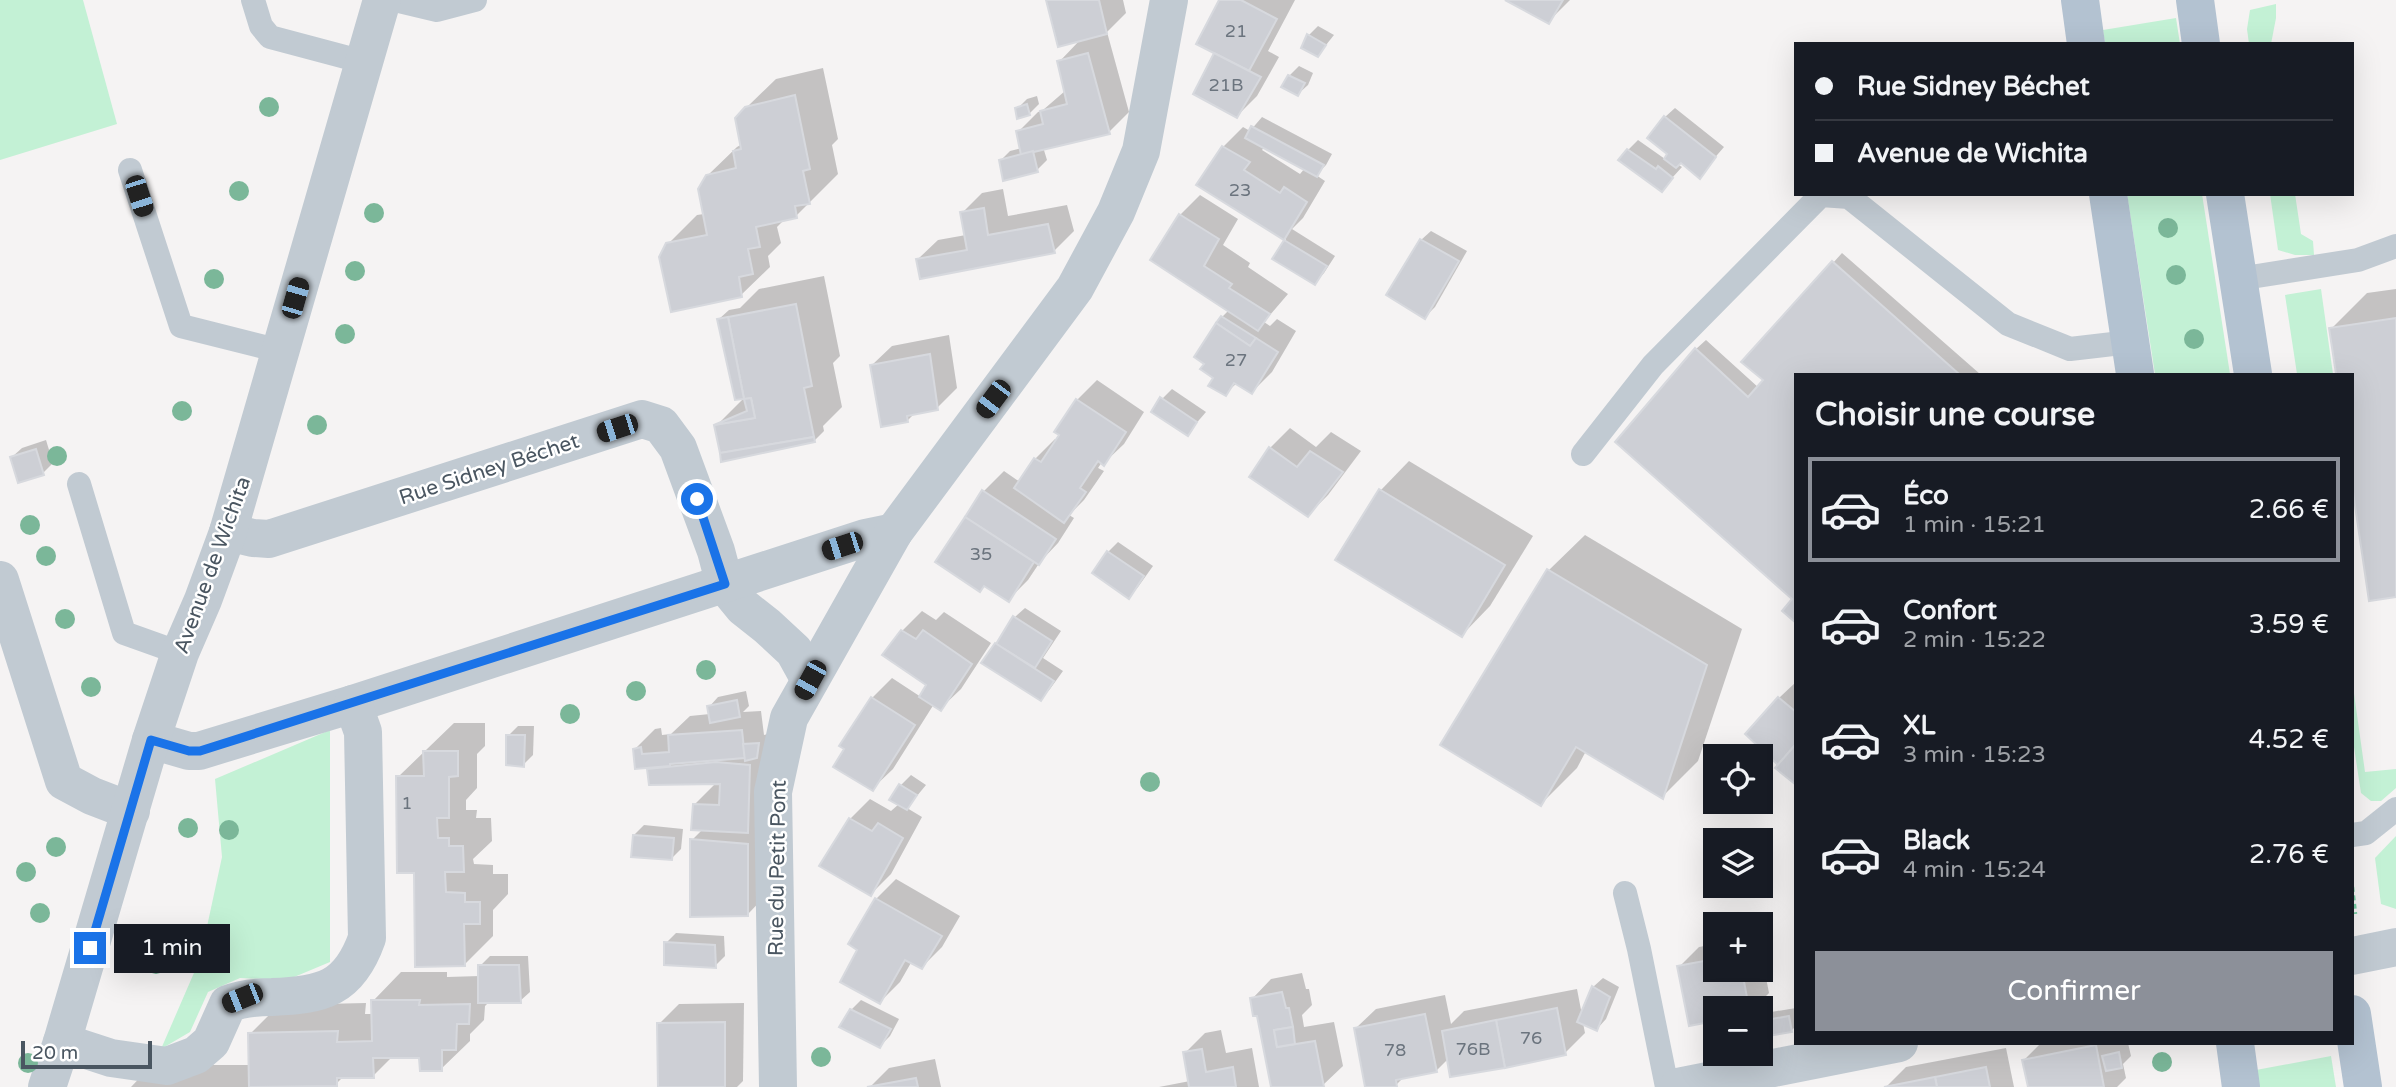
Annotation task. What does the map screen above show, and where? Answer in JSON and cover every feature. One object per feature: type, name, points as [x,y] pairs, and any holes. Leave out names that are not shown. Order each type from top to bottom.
[{"type":"main road","points":[[2080,0],[2086,42]]},
{"type":"main road","points":[[2194,0],[2201,42]]},
{"type":"main road","points":[[2108,196],[2133,358]]},
{"type":"main road","points":[[2225,196],[2253,373]]},
{"type":"main road","points":[[2354,1027],[2363,1087]]},
{"type":"main road","points":[[2235,1045],[2241,1087]]},
{"type":"street","name":"Avenue de Wichita","points":[[47,1087],[151,740],[180,653],[228,532],[382,0]]},
{"type":"street","name":"Rue du Petit Pont","points":[[778,1087],[773,792],[789,718],[894,532],[1075,288],[1116,212],[1141,150],[1169,0]]},
{"type":"street","name":"Rue Sidney Béchet","points":[[228,532],[269,539],[642,419],[661,425],[678,448],[716,551],[725,584],[743,607],[794,651],[810,680]]},
{"type":"street","points":[[151,740],[189,751],[200,751],[865,538],[894,532]]},
{"type":"street","points":[[0,580],[64,780],[92,796],[131,811]]},
{"type":"street","points":[[62,1042],[111,1058],[167,1066],[196,1055],[211,1042],[228,1004],[242,998],[302,996],[338,984],[352,970],[367,938],[363,732],[353,704]]},
{"type":"street","points":[[2354,956],[2396,947]]},
{"type":"street","points":[[1678,1087],[1889,1045]]},
{"type":"lane","points":[[253,0],[261,26],[270,37],[364,62]]},
{"type":"lane","points":[[395,0],[437,10],[475,0]]},
{"type":"lane","points":[[130,170],[181,326],[280,351]]},
{"type":"lane","points":[[1583,454],[1653,365],[1820,196]]},
{"type":"lane","points":[[1836,196],[1850,197],[2008,324],[2070,349],[2133,358]]},
{"type":"lane","points":[[2238,279],[2358,260],[2396,246]]},
{"type":"lane","points":[[79,484],[124,633],[180,653]]},
{"type":"lane","points":[[2354,835],[2366,833],[2396,809]]},
{"type":"lane","points":[[1625,893],[1667,1087]]},
{"type":"green space","points":[[0,0],[83,0],[117,124],[0,160]]},
{"type":"green space","points":[[2276,4],[2271,42],[2249,42],[2247,29],[2250,10]]},
{"type":"green space","points":[[2176,18],[2180,42],[2105,42],[2103,30]]},
{"type":"green space","points":[[2127,196],[2202,196],[2230,373],[2155,373]]},
{"type":"green space","points":[[2270,196],[2295,196],[2301,234],[2313,241],[2314,255],[2295,255],[2278,250]]},
{"type":"green space","points":[[2321,289],[2333,373],[2297,373],[2285,295]]},
{"type":"green space","points":[[2354,693],[2365,772],[2396,769],[2396,788],[2381,801],[2371,801],[2361,793],[2354,747]]},
{"type":"green space","points":[[330,730],[330,962],[287,980],[240,978],[208,992],[190,1032],[161,1049],[200,959],[222,857],[215,779]]},
{"type":"green space","points":[[2396,836],[2396,909],[2381,904],[2375,858]]},
{"type":"green space","points":[[2331,1056],[2336,1087],[2259,1087],[2256,1070]]},
{"type":"building","points":[[1046,0],[1099,0],[1107,34],[1058,47]]},
{"type":"building","points":[[1219,0],[1241,0],[1277,19],[1249,71],[1196,44]]},
{"type":"building","points":[[1505,0],[1563,0],[1549,24]]},
{"type":"building","points":[[1307,34],[1326,45],[1318,57],[1301,48]]},
{"type":"building","points":[[1088,53],[1110,134],[1021,155],[1016,131],[1043,124],[1040,111],[1067,104],[1057,61]]},
{"type":"building","points":[[1214,53],[1261,77],[1237,118],[1193,94]]},
{"type":"building","points":[[1288,75],[1305,83],[1298,96],[1281,87]]},
{"type":"building","points":[[795,95],[810,169],[803,171],[810,204],[795,206],[797,218],[756,227],[760,247],[748,249],[753,274],[739,277],[742,297],[671,312],[659,257],[666,243],[707,235],[698,189],[706,175],[736,168],[733,151],[741,149],[735,118],[745,107]]},
{"type":"building","points":[[1027,104],[1030,115],[1017,119],[1015,108]]},
{"type":"building","points":[[1664,116],[1716,157],[1700,179],[1681,163],[1676,168],[1664,159],[1667,154],[1647,138]]},
{"type":"building","points":[[1251,126],[1324,165],[1317,177],[1245,138]]},
{"type":"building","points":[[1222,146],[1250,162],[1244,170],[1280,193],[1284,187],[1307,202],[1284,240],[1196,185]]},
{"type":"building","points":[[1627,149],[1656,169],[1658,166],[1673,178],[1662,192],[1618,160]]},
{"type":"building","points":[[1033,151],[1038,172],[1003,181],[999,160]]},
{"type":"building","points":[[984,208],[988,235],[1048,224],[1055,253],[920,279],[916,259],[967,250],[960,212]]},
{"type":"building","points":[[1179,214],[1219,239],[1204,266],[1232,284],[1229,288],[1270,314],[1258,331],[1150,260]]},
{"type":"building","points":[[1420,239],[1459,261],[1425,319],[1386,295]]},
{"type":"building","points":[[1284,240],[1327,266],[1315,285],[1272,259]]},
{"type":"building","points":[[1832,261],[1958,373],[1794,373],[1794,621],[1782,611],[1792,599],[1615,442],[1695,348],[1748,397],[1763,380],[1741,362]]},
{"type":"building","points":[[796,304],[812,386],[804,388],[814,437],[720,453],[714,425],[755,418],[751,398],[744,399],[728,317]]},
{"type":"building","points":[[1221,316],[1256,338],[1250,346],[1216,323]]},
{"type":"building","points":[[728,317],[744,399],[735,400],[717,319]]},
{"type":"building","points":[[2396,318],[2396,597],[2369,601],[2354,499],[2354,373],[2336,373],[2329,328]]},
{"type":"building","points":[[1216,323],[1250,346],[1256,338],[1278,352],[1252,394],[1234,383],[1226,396],[1208,386],[1213,378],[1200,369],[1204,364],[1194,357]]},
{"type":"building","points":[[930,354],[938,410],[907,416],[908,422],[881,427],[870,365]]},
{"type":"building","points":[[1160,397],[1197,422],[1188,436],[1151,412]]},
{"type":"building","points":[[751,398],[755,418],[714,425],[747,411],[744,399]]},
{"type":"building","points":[[1076,399],[1126,432],[1104,466],[1098,461],[1080,488],[1086,492],[1064,523],[1014,488],[1034,458],[1041,462],[1059,435],[1054,432]]},
{"type":"building","points":[[814,437],[815,442],[721,462],[720,453]]},
{"type":"building","points":[[1269,447],[1297,467],[1310,451],[1343,472],[1308,517],[1249,477]]},
{"type":"building","points":[[36,449],[44,475],[18,483],[10,457]]},
{"type":"building","points":[[1379,489],[1505,565],[1462,637],[1335,560]]},
{"type":"building","points":[[982,490],[1056,539],[1039,565],[965,517]]},
{"type":"building","points":[[965,517],[1034,562],[1009,602],[984,586],[980,592],[935,562]]},
{"type":"building","points":[[1107,551],[1144,576],[1129,599],[1092,573]]},
{"type":"building","points":[[1547,569],[1707,665],[1663,799],[1576,747],[1541,806],[1440,745]]},
{"type":"building","points":[[1013,616],[1052,641],[1035,668],[996,644]]},
{"type":"building","points":[[901,630],[916,639],[923,630],[972,664],[941,711],[919,697],[926,685],[882,655]]},
{"type":"building","points":[[995,643],[1054,681],[1041,701],[981,663]]},
{"type":"building","points":[[871,697],[915,725],[873,791],[833,767],[844,749],[839,746]]},
{"type":"building","points":[[1778,697],[1794,710],[1794,746],[1778,765],[1773,760],[1773,744],[1756,744],[1745,734]]},
{"type":"building","points":[[737,700],[740,717],[710,723],[707,706]]},
{"type":"building","points":[[742,730],[745,758],[635,769],[633,749],[641,747],[642,754],[669,752],[668,735]]},
{"type":"building","points":[[506,735],[525,735],[524,767],[506,765]]},
{"type":"building","points":[[759,743],[757,758],[745,761],[743,744]]},
{"type":"building","points":[[1794,746],[1794,783],[1775,768]]},
{"type":"building","points":[[423,751],[458,751],[458,776],[449,777],[449,818],[437,818],[438,838],[449,838],[449,846],[463,846],[464,872],[445,872],[446,892],[465,893],[465,902],[480,902],[480,924],[464,924],[465,966],[415,967],[414,873],[397,873],[396,776],[424,776]]},
{"type":"building","points":[[716,762],[750,765],[748,833],[691,830],[693,804],[719,805],[720,784],[649,785],[647,769]]},
{"type":"building","points":[[899,784],[917,795],[907,810],[889,800]]},
{"type":"building","points":[[849,818],[872,831],[878,823],[903,838],[871,896],[819,866]]},
{"type":"building","points":[[633,835],[674,838],[672,860],[631,857]]},
{"type":"building","points":[[690,839],[748,844],[748,916],[690,917]]},
{"type":"building","points":[[875,898],[942,936],[922,969],[905,960],[880,1004],[840,982],[857,950],[848,944]]},
{"type":"building","points":[[664,942],[715,945],[716,968],[664,965]]},
{"type":"building","points":[[1703,961],[1703,982],[1744,982],[1747,996],[1703,996],[1703,1023],[1689,1026],[1677,966]]},
{"type":"building","points":[[478,965],[519,965],[521,1003],[478,1003]]},
{"type":"building","points":[[1592,986],[1610,997],[1597,1031],[1577,1022]]},
{"type":"building","points":[[1282,992],[1293,1027],[1274,1030],[1277,1047],[1315,1041],[1324,1087],[1271,1087],[1257,1016],[1253,1016],[1250,998]]},
{"type":"building","points":[[371,1000],[420,1000],[419,1005],[470,1004],[469,1024],[457,1024],[456,1050],[442,1050],[442,1071],[420,1071],[419,1058],[373,1058],[374,1078],[337,1078],[337,1086],[249,1087],[248,1033],[338,1031],[337,1042],[372,1041]]},
{"type":"building","points":[[1557,1008],[1566,1055],[1505,1068],[1496,1020]]},
{"type":"building","points":[[850,1009],[891,1029],[880,1048],[839,1027]]},
{"type":"building","points":[[1425,1014],[1437,1072],[1396,1080],[1397,1087],[1365,1087],[1354,1028]]},
{"type":"building","points":[[1789,1016],[1792,1032],[1773,1035],[1773,1019]]},
{"type":"building","points":[[1496,1020],[1505,1068],[1450,1077],[1442,1031]]},
{"type":"building","points":[[725,1022],[725,1087],[658,1087],[657,1023]]},
{"type":"building","points":[[1293,1027],[1295,1044],[1277,1047],[1274,1030]]},
{"type":"building","points":[[2096,1045],[2104,1087],[2028,1087],[2022,1060]]},
{"type":"building","points":[[1202,1049],[1206,1072],[1233,1067],[1236,1087],[1189,1087],[1183,1052]]},
{"type":"building","points":[[2119,1052],[2122,1068],[2106,1071],[2102,1056]]},
{"type":"building","points":[[1986,1067],[1990,1087],[1937,1087],[1935,1077]]},
{"type":"building","points":[[1935,1077],[1937,1087],[1884,1087]]},
{"type":"building","points":[[916,1078],[918,1087],[867,1087]]},
{"type":"route","points":[[90,948],[151,740],[189,751],[200,751],[725,584],[697,499]]}]
